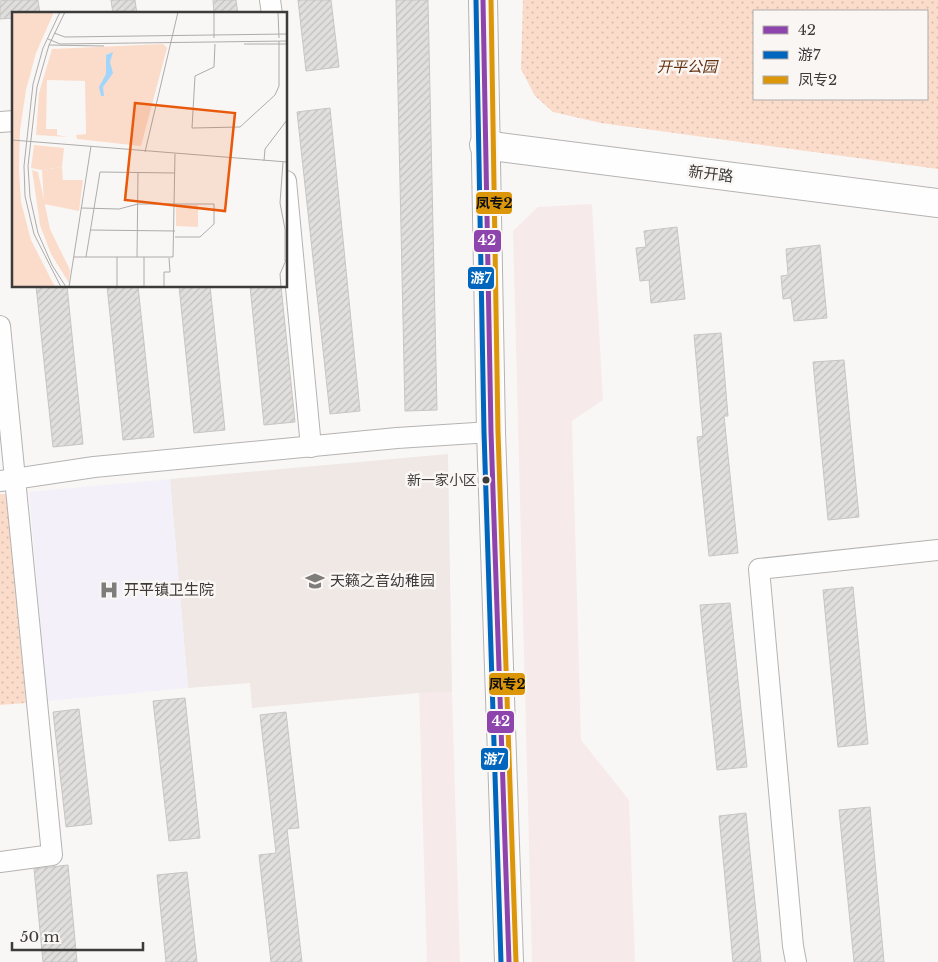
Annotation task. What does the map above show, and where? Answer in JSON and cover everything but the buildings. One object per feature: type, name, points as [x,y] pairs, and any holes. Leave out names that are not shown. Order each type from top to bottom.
[{"type":"main road","points":[[483,0],[484,145],[491,432],[509,962]]},
{"type":"main road","name":"新开路","points":[[484,145],[938,203]]},
{"type":"street","points":[[288,201],[311,447]]},
{"type":"street","points":[[0,326],[7,480],[52,855],[0,862]]},
{"type":"street","points":[[7,480],[94,467],[398,438],[491,432]]},
{"type":"street","points":[[796,962],[759,569],[938,550]]},
{"type":"shaded area","points":[[592,204],[603,400],[572,421],[581,740],[629,800],[635,962],[532,962],[513,231],[538,207]]},
{"type":"shaded area","name":"天籁之音幼稚园","points":[[448,454],[452,692],[419,693],[252,708],[250,683],[188,688],[170,479]]},
{"type":"shaded area","name":"开平镇卫生院","points":[[170,479],[188,688],[47,701],[29,492]]},
{"type":"shaded area","points":[[452,692],[460,962],[427,962],[419,693]]},
{"type":"green space","name":"开平公园","points":[[523,0],[938,0],[938,169],[601,123],[553,112],[535,96],[521,69]]},
{"type":"green space","points":[[0,494],[7,494],[26,703],[0,705]]},
{"type":"transit line","name":"游7","points":[[476,0],[484,432],[501,962]]},
{"type":"transit line","name":"42","points":[[483,0],[491,432],[509,962]]},
{"type":"transit line","name":"凤专2","points":[[491,0],[498,432],[516,962]]},
{"type":"place","name":"新一家小区","points":[[486,480]]},
{"type":"place","name":"天籁之音幼稚园","points":[[315,581]]},
{"type":"place","name":"开平镇卫生院","points":[[109,590]]}]
